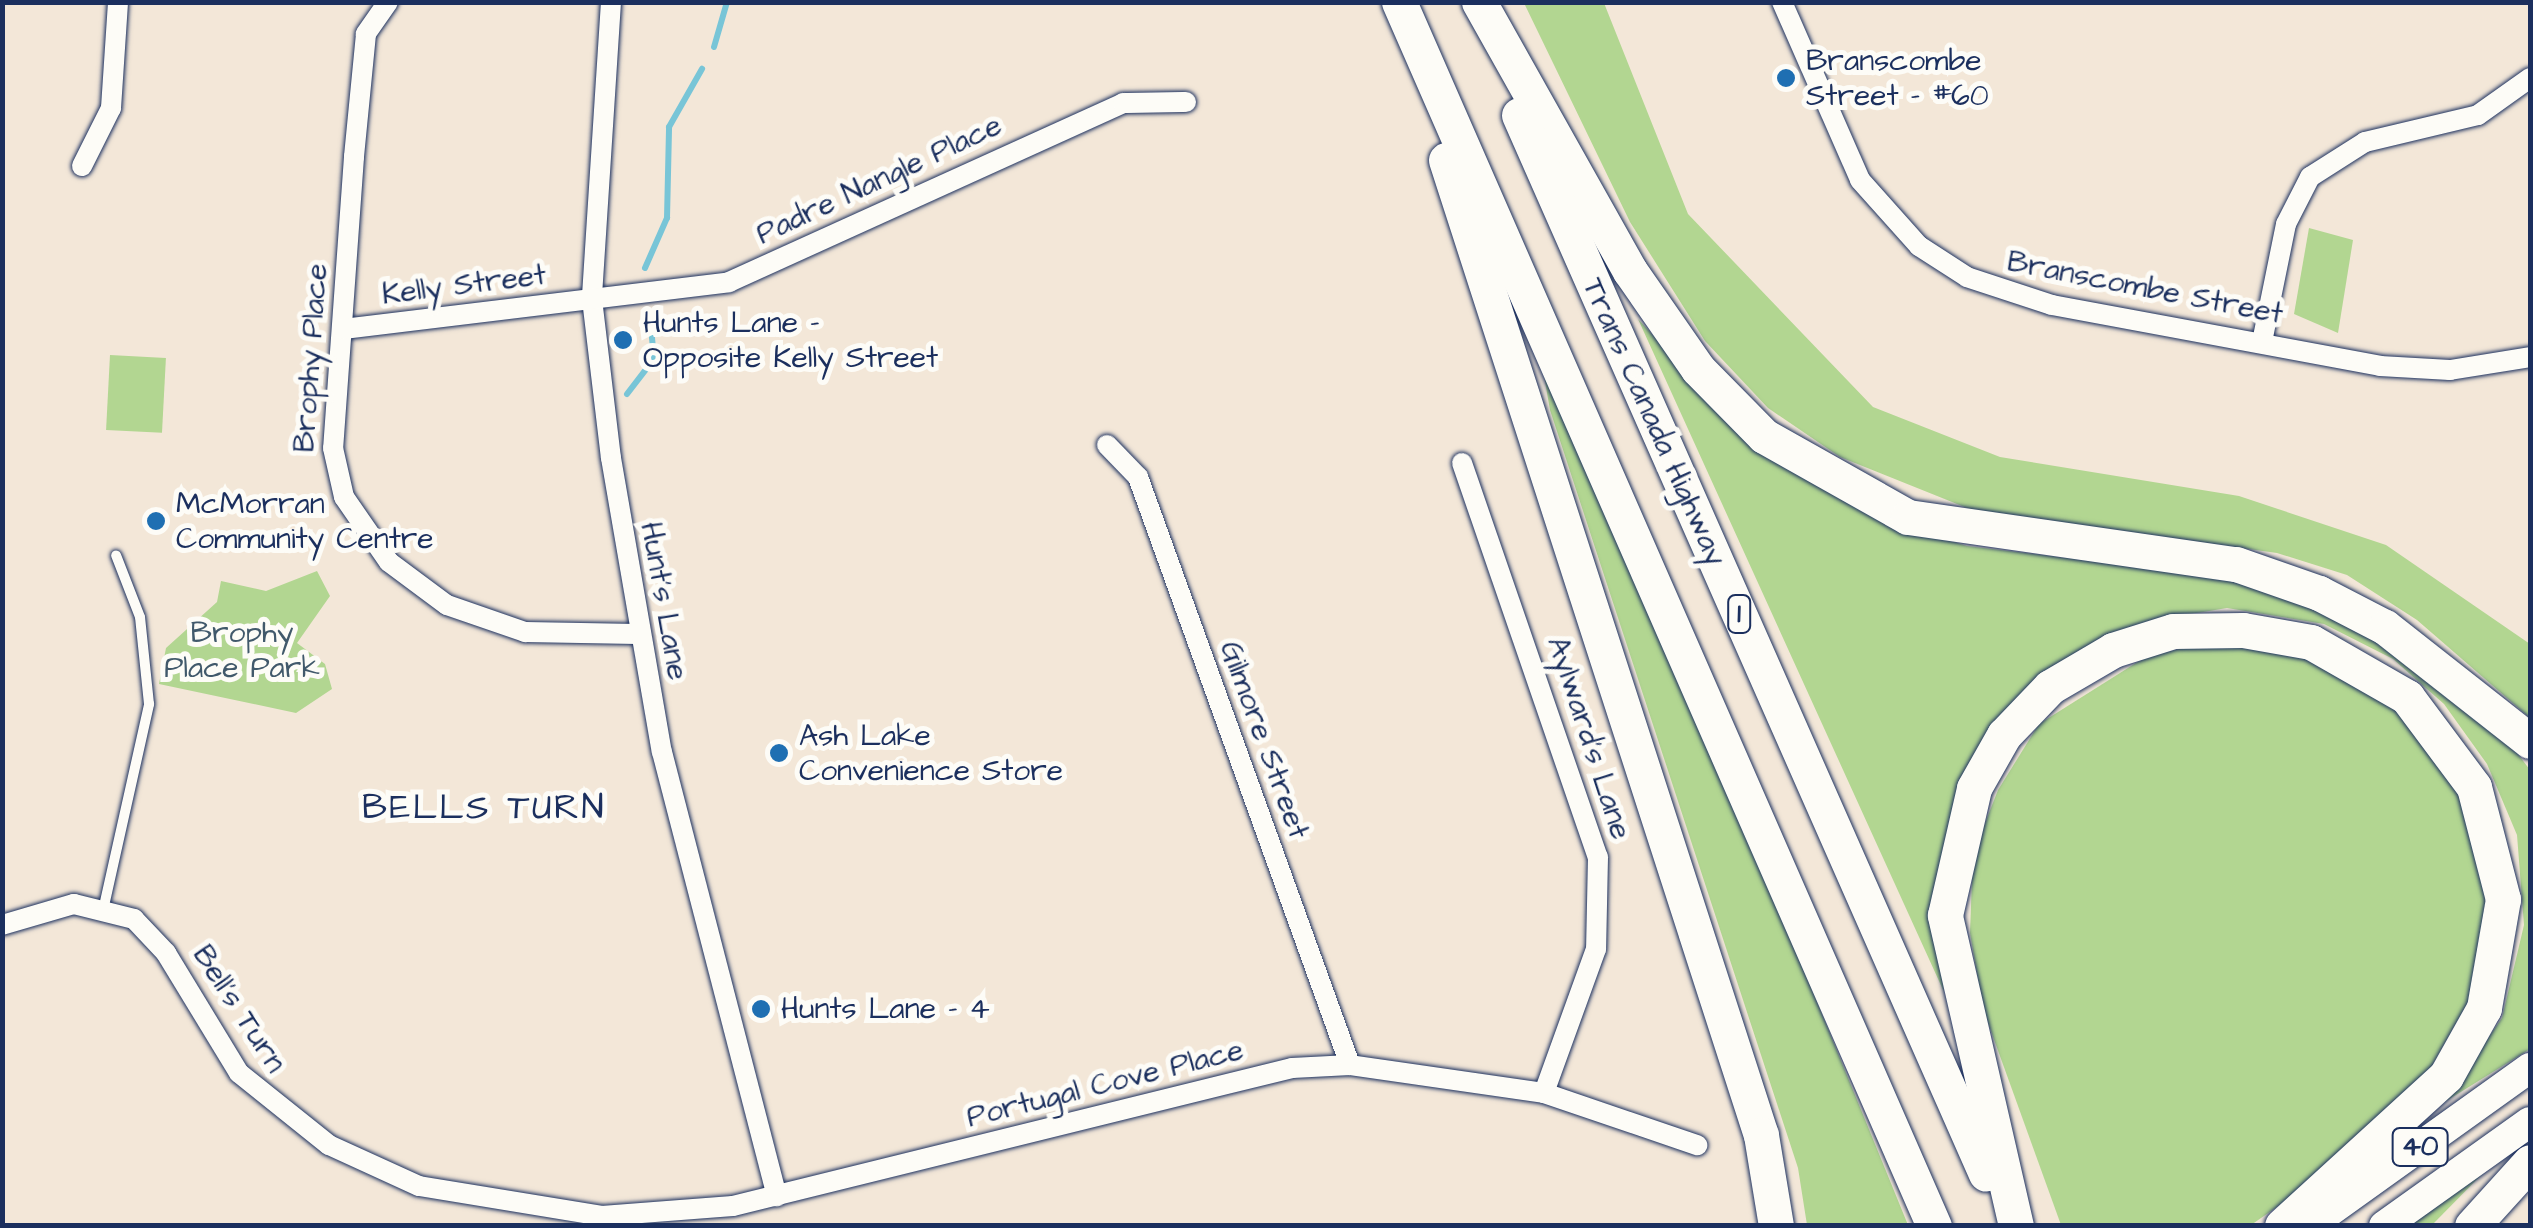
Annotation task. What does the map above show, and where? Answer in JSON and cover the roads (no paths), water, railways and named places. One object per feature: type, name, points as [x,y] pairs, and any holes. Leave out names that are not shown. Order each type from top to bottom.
[{"type":"highway","points":[[1397,2],[1762,1135],[1776,1226]]},
{"type":"highway","points":[[1397,2],[1934,1226]]},
{"type":"highway","name":"Trans Canada Highway","points":[[1470,2],[2008,1226]]},
{"type":"highway","points":[[1478,2],[1630,271],[1698,369],[1764,436],[1908,517],[2236,564],[2319,592],[2385,627],[2530,742]]},
{"type":"highway","points":[[2016,1226],[1945,916],[1974,788],[2004,735],[2050,687],[2097,659],[2173,631],[2243,630],[2311,642],[2407,697],[2474,786],[2502,899],[2484,1008],[2446,1076],[2282,1226]]},
{"type":"highway","points":[[2472,1226],[2530,1162]]},
{"type":"main road","name":"40","points":[[2310,1226],[2530,1068]]},
{"type":"main road","name":"40","points":[[2384,1226],[2530,1122]]},
{"type":"street","points":[[82,166],[111,108],[118,2]]},
{"type":"street","name":"Brophy Place","points":[[388,2],[366,34],[334,469],[366,537],[424,592],[500,626],[637,634]]},
{"type":"street","name":"Hunt's Lane","points":[[611,2],[592,300],[637,634],[778,1196]]},
{"type":"street","name":"Branscombe Street","points":[[1782,2],[1838,144],[1878,207],[1919,246],[2015,296],[2422,370],[2530,357]]},
{"type":"street","points":[[2262,342],[2286,224],[2310,177],[2366,142],[2478,114],[2530,78]]},
{"type":"street","name":"Padre Nangle Place","points":[[592,300],[728,282],[1123,103],[1186,102]]},
{"type":"street","name":"Kelly Street","points":[[343,329],[592,300]]},
{"type":"street","name":"Gilmore Street","points":[[1107,446],[1138,477],[1350,1065]]},
{"type":"street","name":"Aylward's Lane","points":[[1462,463],[1598,857],[1596,948],[1544,1093]]},
{"type":"street","points":[[2,924],[48,907],[104,906]]},
{"type":"street","name":"Bell's Turn","points":[[104,906],[152,933],[239,1073],[305,1130],[418,1186],[540,1217]]},
{"type":"street","name":"Portugal Cove Place","points":[[540,1217],[656,1217],[778,1196],[1242,1078],[1350,1065],[1544,1093],[1697,1145]]},
{"type":"lane","points":[[104,906],[150,704],[140,617],[116,555]]},
{"type":"waterway","points":[[714,47],[727,2]]},
{"type":"waterway","points":[[645,268],[667,218],[669,127],[702,69]]},
{"type":"waterway","points":[[627,394],[654,359],[650,317]]},
{"type":"place","name":"Branscombe Street - #60","points":[[1786,78]]},
{"type":"place","name":"Hunts Lane - Opposite Kelly Street","points":[[623,340]]},
{"type":"place","name":"McMorran Community Centre","points":[[156,521]]},
{"type":"place","name":"Ash Lake Convenience Store","points":[[779,753]]},
{"type":"place","name":"Hunts Lane - 4","points":[[761,1009]]},
{"type":"district","name":"BELLS TURN","points":[[484,808]]},
{"type":"park label","name":"Brophy Place Park","points":[[242,650]]}]
